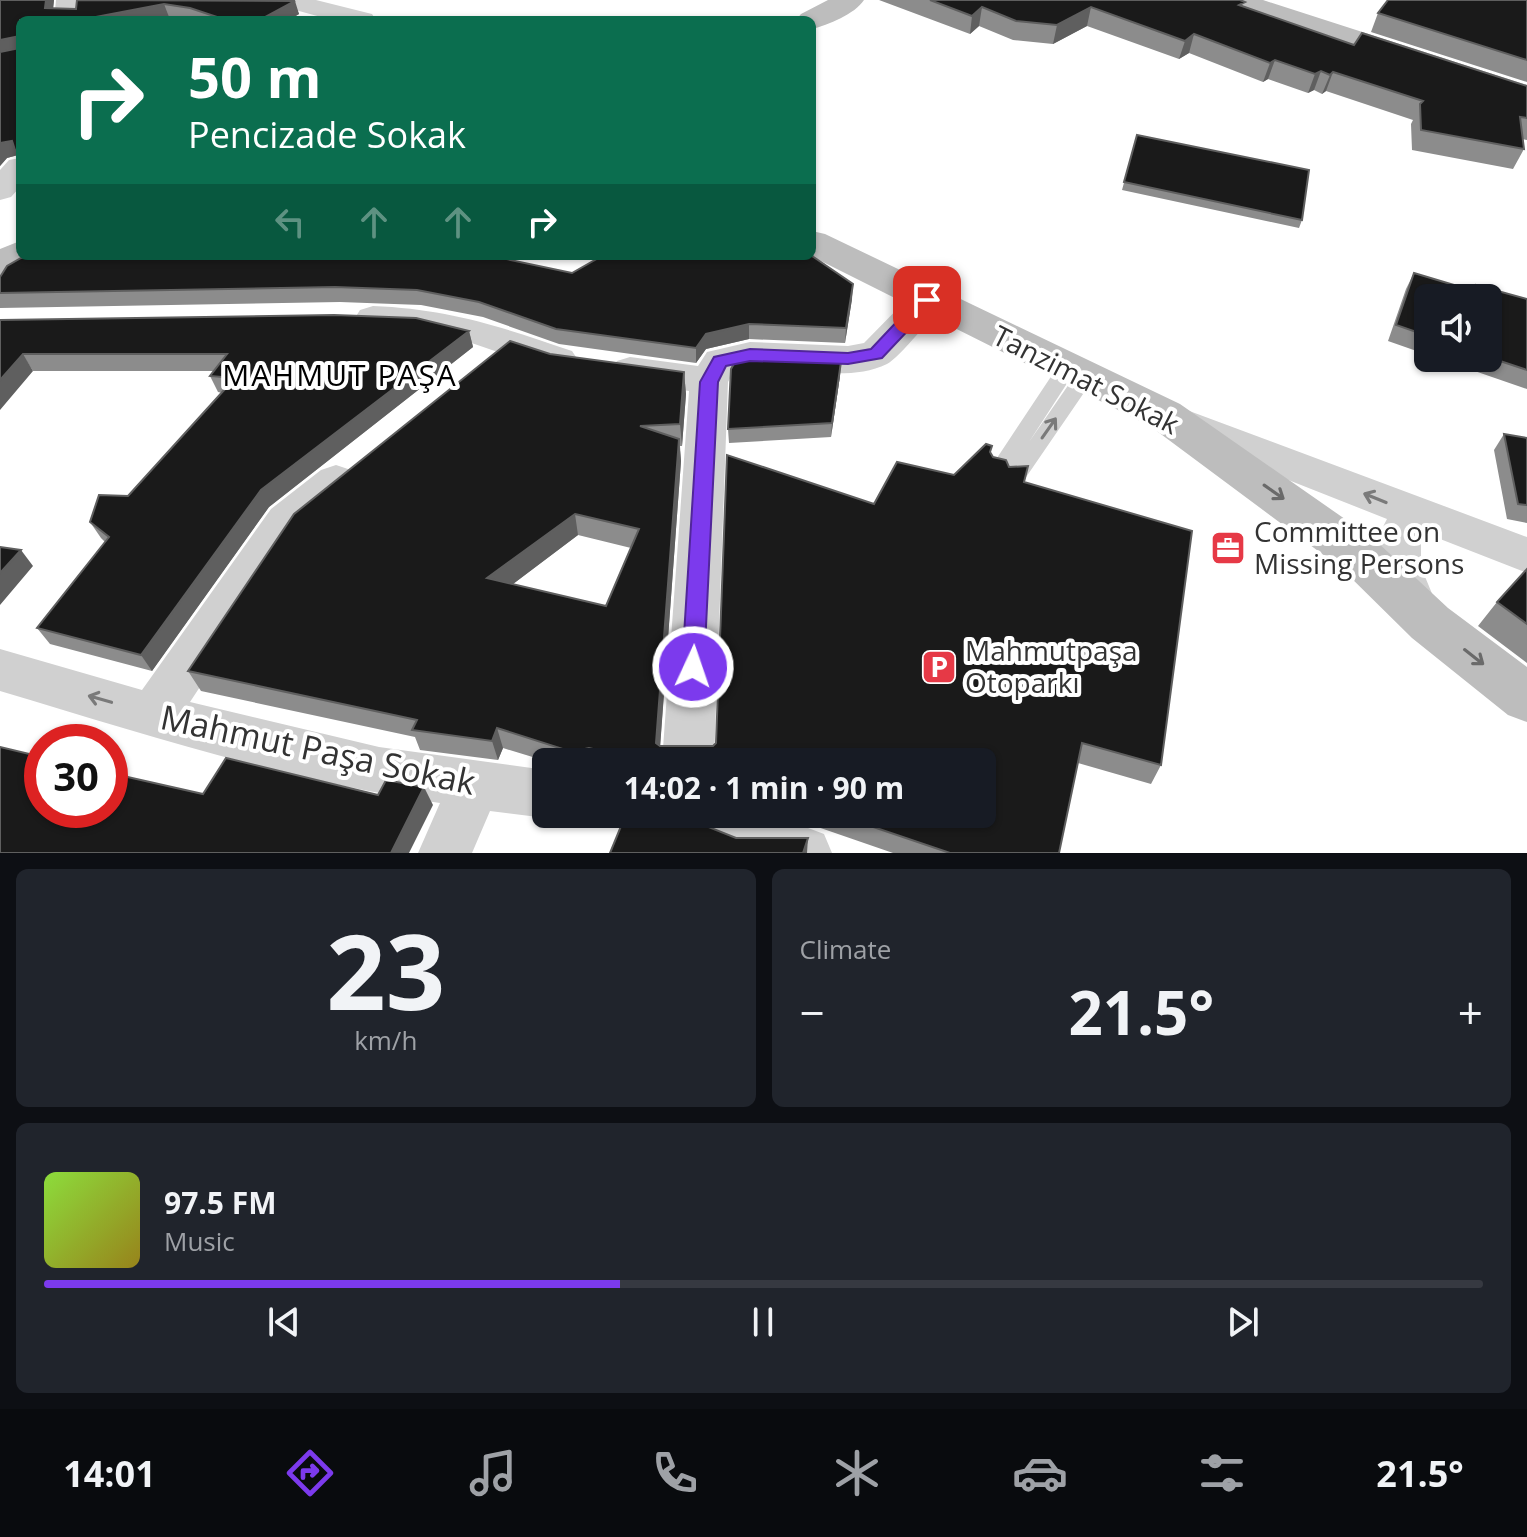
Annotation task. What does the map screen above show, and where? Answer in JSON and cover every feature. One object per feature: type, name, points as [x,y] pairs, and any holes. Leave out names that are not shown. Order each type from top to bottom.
[{"type":"street","points":[[286,0],[347,16]]},
{"type":"street","points":[[319,0],[353,16]]},
{"type":"street","points":[[816,17],[850,0]]},
{"type":"street","points":[[1234,0],[1527,95]]},
{"type":"street","points":[[0,190],[16,172]]},
{"type":"street","name":"Tanzimat Sokak","points":[[816,244],[1165,415],[1358,554],[1415,608],[1527,698]]},
{"type":"street","points":[[689,748],[709,382],[720,361],[750,355],[848,359],[876,354],[927,300]]},
{"type":"street","points":[[340,317],[421,320],[469,329],[554,359],[668,373],[709,382]]},
{"type":"street","points":[[471,374],[508,344]]},
{"type":"street","points":[[1165,415],[1527,555]]},
{"type":"street","points":[[153,715],[286,521],[372,452]]},
{"type":"street","points":[[1415,608],[1397,565],[1396,539],[1405,526],[1434,521]]},
{"type":"street","name":"Mahmut Paşa Sokak","points":[[0,670],[153,715],[379,771],[532,792]]},
{"type":"street","points":[[445,853],[475,786]]},
{"type":"street","points":[[740,828],[805,853]]},
{"type":"lane","points":[[1006,476],[1076,372]]},
{"type":"building","points":[[0,0],[46,0],[45,8],[76,9],[77,0],[295,1],[267,16],[214,16],[164,4],[101,16],[16,16],[16,150],[12,141],[0,143],[0,52],[15,49],[15,37],[0,40]]},
{"type":"building","points":[[930,0],[1240,0],[1245,2],[1239,5],[1354,45],[1362,33],[1527,86],[1527,118],[1520,117],[1524,149],[1421,130],[1420,104],[1423,101],[1333,72],[1330,75],[1321,71],[1315,74],[1275,60],[1270,63],[1194,34],[1185,41],[1091,7],[1057,25],[1016,21],[982,7],[972,16]]},
{"type":"building","points":[[1388,0],[1527,0],[1527,60],[1378,13]]},
{"type":"building","points":[[1137,135],[1309,170],[1302,220],[1124,182]]},
{"type":"building","points":[[816,259],[853,284],[846,328],[749,324],[706,334],[696,348],[556,329],[479,302],[417,290],[335,287],[0,293],[0,277],[7,266],[18,260],[511,260],[572,273],[595,260]]},
{"type":"building","points":[[1414,273],[1451,284],[1414,284],[1414,331],[1396,325]]},
{"type":"building","points":[[1502,292],[1527,299],[1527,370],[1502,362]]},
{"type":"building","points":[[334,315],[416,318],[469,331],[261,490],[141,655],[37,628],[109,537],[90,522],[99,495],[128,496],[235,378],[210,376],[227,354],[23,354],[0,380],[0,320]]},
{"type":"building","points":[[510,341],[550,354],[684,372],[680,424],[640,426],[679,439],[656,743],[660,746],[713,746],[716,743],[727,455],[874,504],[897,462],[954,475],[986,444],[992,446],[990,452],[993,457],[1006,460],[1009,467],[1028,466],[1024,482],[1192,531],[1161,765],[1082,743],[1059,853],[950,853],[876,828],[996,828],[996,748],[560,748],[497,728],[492,741],[412,730],[417,720],[188,671],[294,514]],"holes":[[[575,514],[639,529],[606,606],[487,578]]]},
{"type":"building","points":[[772,358],[841,362],[832,423],[728,429],[731,369],[736,360]]},
{"type":"building","points":[[1504,434],[1527,438],[1527,505],[1518,504]]},
{"type":"building","points":[[0,547],[21,550],[0,573]]},
{"type":"building","points":[[1527,569],[1527,624],[1497,602]]},
{"type":"building","points":[[0,747],[24,753],[24,828],[128,828],[128,777],[203,794],[226,758],[378,795],[386,780],[424,787],[391,853],[0,853]]},
{"type":"building","points":[[620,828],[711,828],[736,838],[808,838],[803,853],[610,853]]},
{"type":"place","name":"Committee on Missing Persons","points":[[1228,548]]},
{"type":"place","name":"Mahmutpaşa Otoparkı","points":[[939,667]]},
{"type":"district","name":"MAHMUT PAŞA","points":[[340,376]]},
{"type":"route","points":[[693,667],[709,382],[720,361],[750,355],[848,359],[876,354],[927,300]]}]
